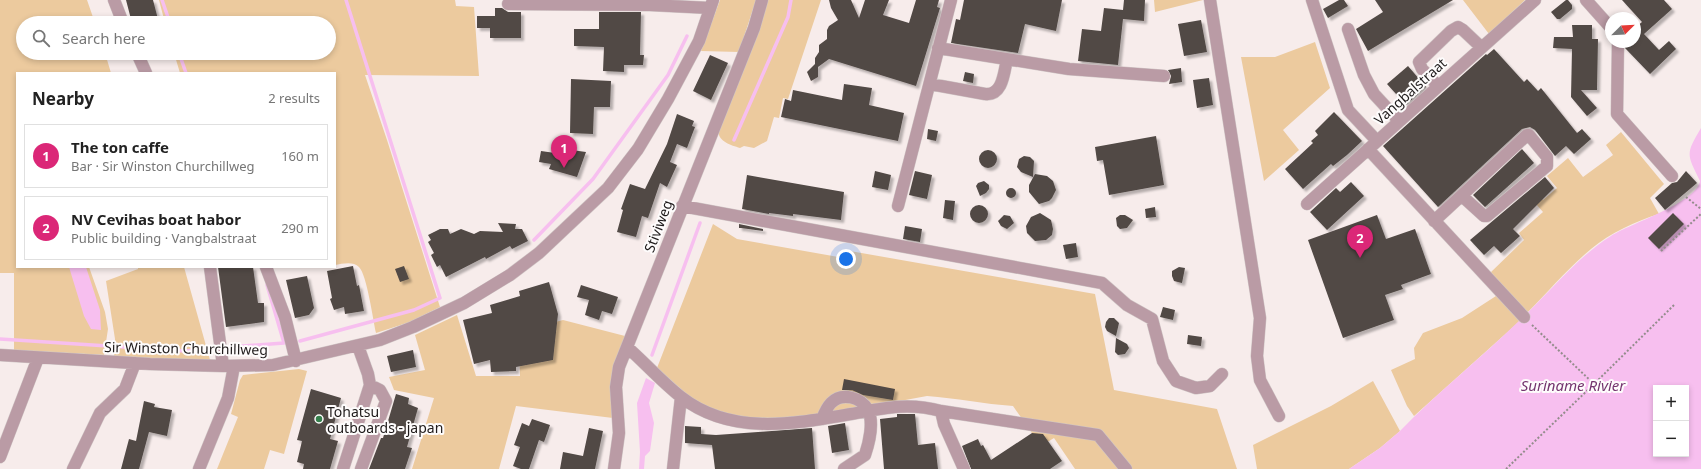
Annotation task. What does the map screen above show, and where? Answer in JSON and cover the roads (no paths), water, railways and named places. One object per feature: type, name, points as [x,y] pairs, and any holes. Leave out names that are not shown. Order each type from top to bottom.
[{"type":"street","points":[[114,0],[120,16]]},
{"type":"street","name":"Stiviweg","points":[[614,469],[619,433],[616,386],[619,367],[754,28],[762,0]]},
{"type":"street","points":[[898,206],[951,0]]},
{"type":"street","points":[[1210,0],[1260,318],[1257,356],[1260,380],[1279,416]]},
{"type":"street","points":[[1312,0],[1348,110],[1377,141]]},
{"type":"street","name":"Vangbalstraat","points":[[1307,204],[1534,0]]},
{"type":"street","points":[[1586,0],[1605,21]]},
{"type":"street","points":[[508,4],[711,4]]},
{"type":"street","name":"Sir Winston Churchillweg","points":[[0,355],[135,363],[228,366],[273,365],[358,346],[412,327],[484,292],[539,253],[608,188],[638,149],[668,99],[699,41],[711,4]]},
{"type":"street","points":[[1438,86],[1422,69],[1419,62],[1451,31],[1458,27],[1481,47]]},
{"type":"street","points":[[1348,29],[1364,75],[1374,94],[1399,121]]},
{"type":"street","points":[[938,48],[1069,70],[1164,76]]},
{"type":"street","points":[[1618,48],[1617,115],[1672,176]]},
{"type":"street","points":[[930,84],[989,95],[998,90],[1000,86],[1007,59]]},
{"type":"street","points":[[140,60],[146,72]]},
{"type":"street","points":[[1434,221],[1527,135],[1529,135],[1548,159],[1547,166],[1487,216],[1484,216],[1462,196]]},
{"type":"street","points":[[1368,149],[1524,317]]},
{"type":"street","points":[[682,206],[1102,283],[1127,305],[1152,319],[1163,361],[1176,381],[1196,388],[1210,386],[1222,374]]},
{"type":"street","points":[[199,469],[228,398],[228,366],[210,268]]},
{"type":"street","points":[[266,268],[285,317],[296,361]]},
{"type":"street","points":[[343,469],[370,385],[368,374],[358,346]]},
{"type":"street","points":[[627,347],[681,397],[718,417],[766,425],[797,423],[868,411],[918,406],[941,411],[1098,435],[1126,469]]},
{"type":"street","points":[[0,457],[38,358]]},
{"type":"street","points":[[73,469],[100,413],[125,389],[135,363]]},
{"type":"street","points":[[361,469],[386,401],[380,390],[370,385]]},
{"type":"street","points":[[673,469],[681,397]]},
{"type":"street","points":[[822,419],[832,402],[845,397],[853,397],[863,403],[868,411],[870,429],[865,455],[844,469]]},
{"type":"street","points":[[941,411],[944,424],[964,469]]},
{"type":"water","name":"Suriname Rivier","points":[[1701,128],[1701,469],[1349,469],[1380,448],[1400,431],[1505,334],[1586,254],[1620,231],[1675,205],[1696,189],[1700,181],[1690,159],[1692,144]]},
{"type":"water","points":[[69,268],[86,268],[100,310],[101,330],[91,329],[84,316]]},
{"type":"water","points":[[646,378],[655,383],[649,403],[654,423],[650,451],[645,456],[644,469],[639,469],[640,452],[637,403]]},
{"type":"waterway","points":[[162,0],[168,16]]},
{"type":"waterway","points":[[300,341],[414,310],[440,298],[346,0]]},
{"type":"waterway","points":[[734,140],[788,17],[791,0]]},
{"type":"waterway","points":[[534,240],[593,179],[668,75],[687,36]]},
{"type":"waterway","points":[[181,60],[186,72]]},
{"type":"waterway","points":[[652,355],[700,223]]},
{"type":"waterway","points":[[230,347],[284,343],[267,285]]},
{"type":"waterway","points":[[0,339],[185,351],[207,349]]},
{"type":"place","name":"The ton caffe","points":[[564,168]]},
{"type":"place","name":"NV Cevihas boat habor","points":[[1360,258]]},
{"type":"place","name":"Tohatsu outboards - japan","points":[[319,419]]}]
